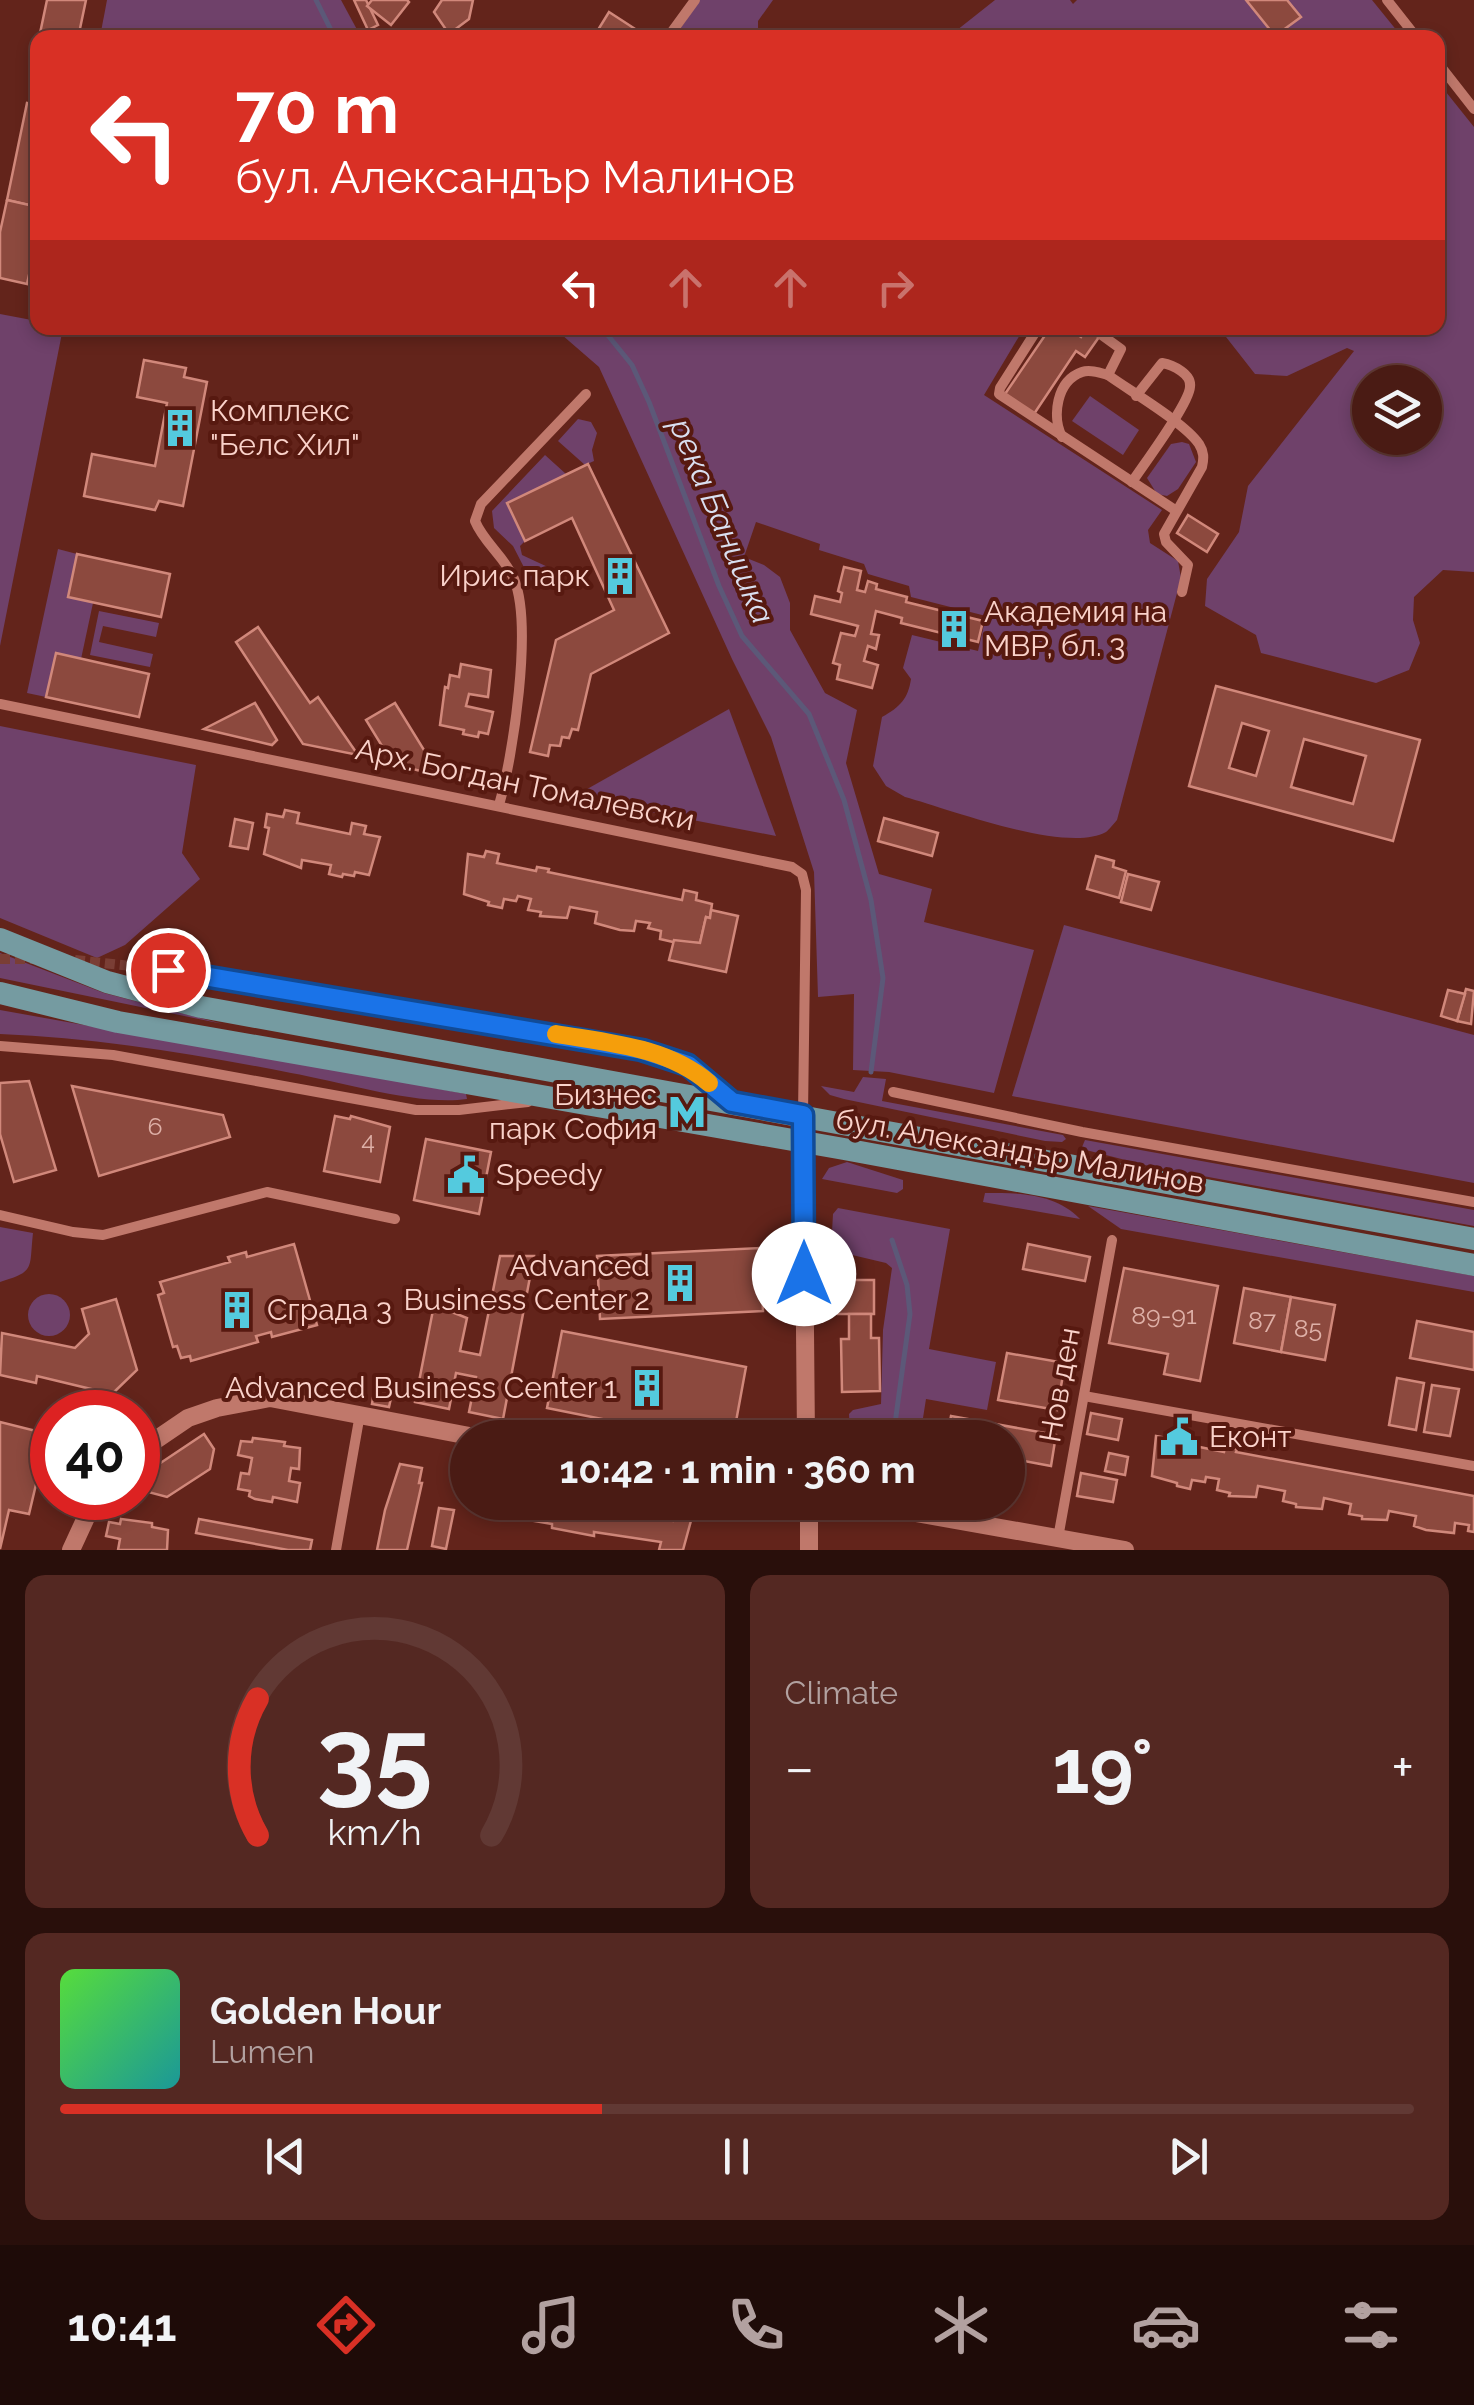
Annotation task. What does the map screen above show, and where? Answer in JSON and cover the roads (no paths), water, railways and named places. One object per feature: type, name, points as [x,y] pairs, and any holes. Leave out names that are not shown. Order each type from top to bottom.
[{"type":"main road","name":"бул. Александър Малинов","points":[[0,939],[107,982],[201,1006],[1474,1239]]},
{"type":"main road","name":"бул. Александър Малинов","points":[[0,993],[118,1022],[1474,1265]]},
{"type":"street","points":[[673,30],[694,0]]},
{"type":"street","points":[[1387,0],[1411,30]]},
{"type":"street","points":[[1445,72],[1474,109]]},
{"type":"street","points":[[1034,335],[999,394],[1176,510]]},
{"type":"street","points":[[1101,335],[1120,349],[1108,375]]},
{"type":"street","points":[[1132,482],[1190,387],[1188,378],[1172,364],[1162,363],[1136,396]]},
{"type":"street","points":[[1062,437],[1055,406],[1069,382],[1082,372],[1108,375],[1198,442],[1204,455],[1202,467],[1164,534],[1166,542],[1188,566],[1182,592]]},
{"type":"street","points":[[499,805],[506,780],[520,668],[520,604],[514,578],[474,521],[481,504],[586,394]]},
{"type":"street","name":"Арх. Богдан Томалевски","points":[[0,704],[779,863],[802,874],[806,890],[803,1115]]},
{"type":"street","name":"бул. Александър Малинов","points":[[168,970],[642,1050],[688,1065],[732,1102]]},
{"type":"street","name":"бул. Александър Малинов","points":[[0,1046],[113,1055],[416,1110],[459,1110],[556,1099]]},
{"type":"street","points":[[893,1092],[1082,1132],[1474,1202]]},
{"type":"street","points":[[803,1115],[806,1420]]},
{"type":"street","points":[[0,1215],[103,1235],[224,1200],[267,1192],[396,1219]]},
{"type":"street","name":"Нов ден","points":[[1052,1541],[1084,1396],[1112,1240]]},
{"type":"street","points":[[1084,1396],[1474,1466]]},
{"type":"street","points":[[160,1437],[188,1418],[270,1398],[450,1432]]},
{"type":"street","points":[[336,1550],[360,1414]]},
{"type":"street","points":[[70,1550],[84,1520]]},
{"type":"street","points":[[809,1520],[810,1550]]},
{"type":"street","points":[[945,1520],[1052,1541],[1125,1550]]},
{"type":"waterway","name":"река Банишка","points":[[316,0],[331,30]]},
{"type":"waterway","name":"река Банишка","points":[[608,335],[632,365],[649,402],[742,636],[809,714],[844,800],[871,900],[883,978],[871,1072]]},
{"type":"waterway","name":"река Банишка","points":[[892,1240],[907,1285],[910,1314],[895,1420]]},
{"type":"tunnel","points":[[0,959],[33,959]]},
{"type":"tunnel","points":[[75,960],[168,970]]},
{"type":"place","name":"Комплекс \"Белс Хил\"","points":[[180,428]]},
{"type":"place","name":"Ирис парк","points":[[620,576]]},
{"type":"place","name":"Академия на МВР, бл. 3","points":[[954,629]]},
{"type":"place","name":"Бизнес парк София","points":[[687,1112]]},
{"type":"place","name":"Speedy","points":[[466,1175]]},
{"type":"place","name":"Advanced Business Center 2","points":[[680,1283]]},
{"type":"place","name":"Сграда 3","points":[[237,1310]]},
{"type":"place","name":"Advanced Business Center 1","points":[[647,1388]]},
{"type":"place","name":"Еконт","points":[[1179,1437]]}]
